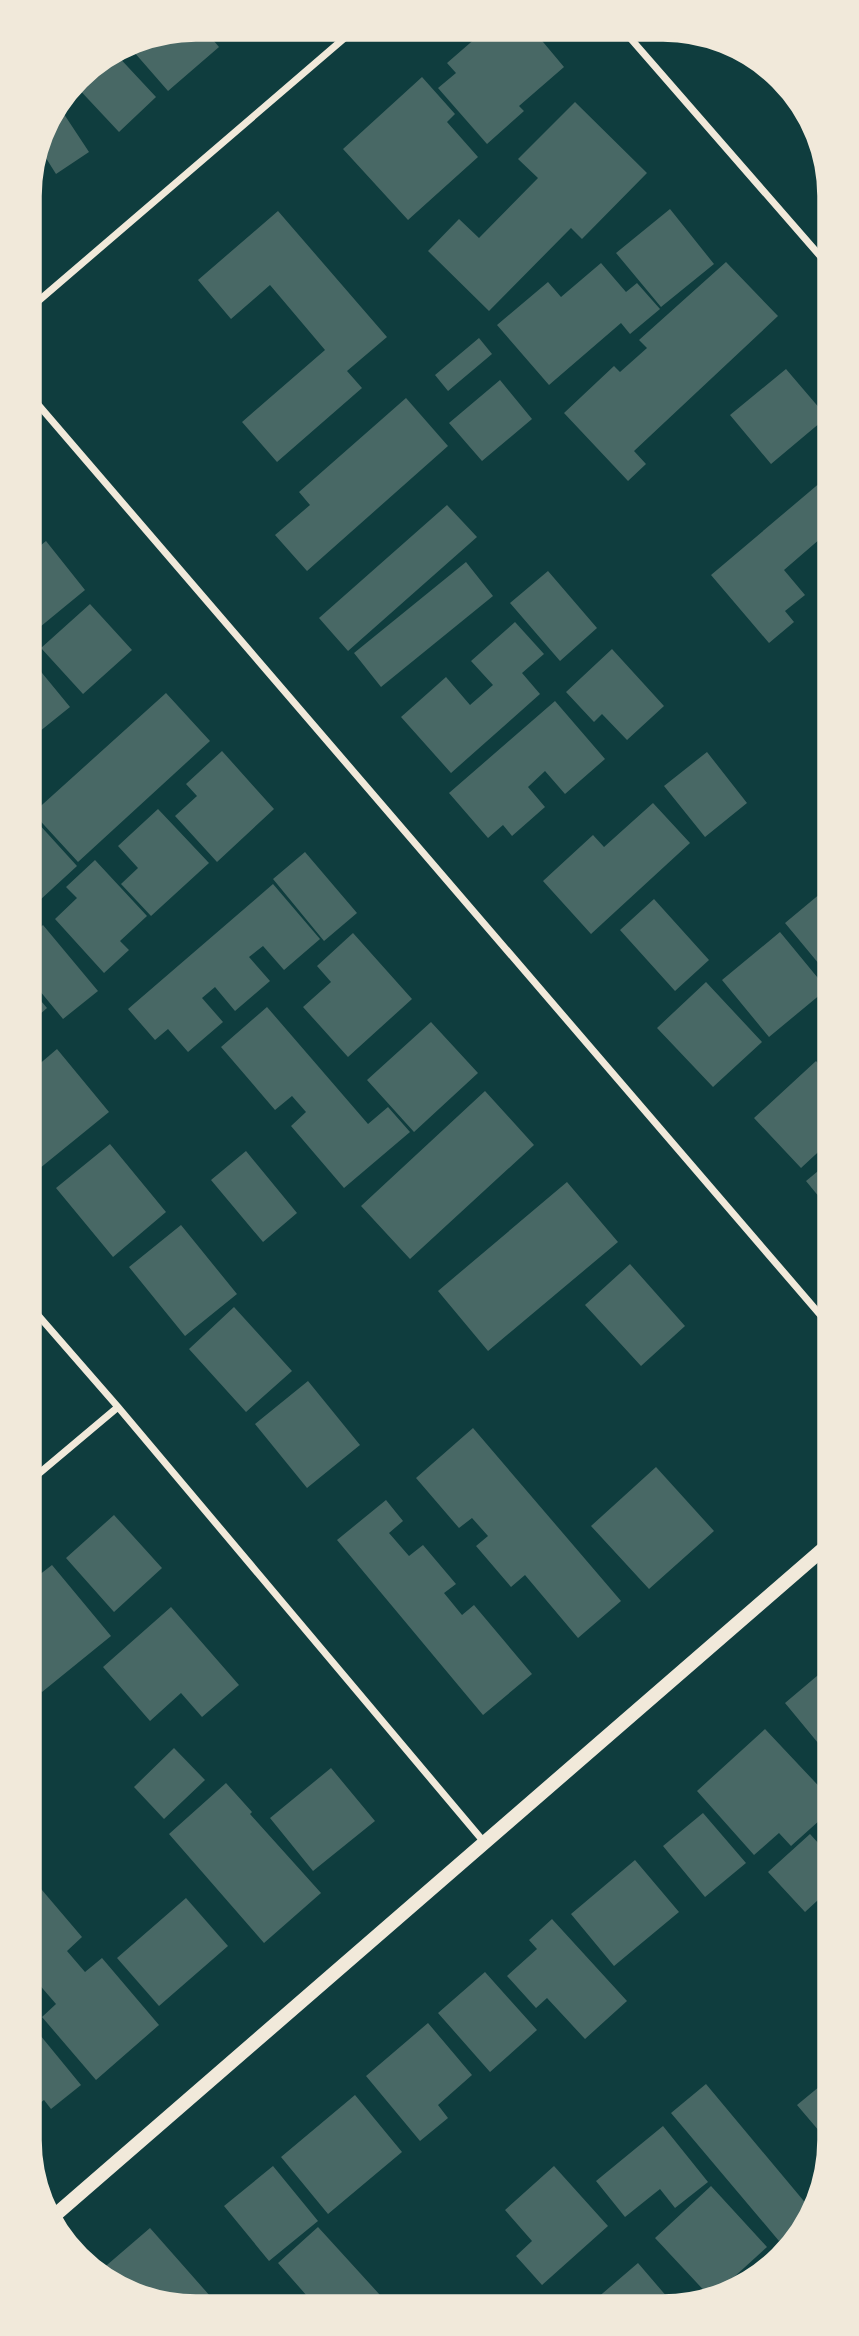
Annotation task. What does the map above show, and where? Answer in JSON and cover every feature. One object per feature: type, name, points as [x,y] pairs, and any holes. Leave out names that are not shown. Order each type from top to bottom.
[{"type":"main road","points":[[58,2212],[818,1553]]},
{"type":"street","points":[[632,40],[819,255]]},
{"type":"street","points":[[41,299],[341,41]]},
{"type":"street","points":[[41,408],[818,1312]]},
{"type":"street","points":[[40,1318],[485,1843]]},
{"type":"street","points":[[40,1472],[118,1407]]},
{"type":"building","points":[[473,40],[542,40],[564,67],[519,106],[524,111],[487,144],[438,88],[456,73],[447,63]]},
{"type":"building","points":[[214,41],[219,47],[168,91],[135,53],[166,43]]},
{"type":"building","points":[[121,60],[156,97],[119,132],[81,91],[109,66]]},
{"type":"building","points":[[422,77],[455,114],[447,122],[478,157],[408,220],[343,149]]},
{"type":"building","points":[[575,102],[647,173],[582,239],[571,228],[489,311],[428,251],[459,219],[479,238],[538,178],[518,159]]},
{"type":"building","points":[[64,114],[89,152],[56,174],[46,158],[52,136]]},
{"type":"building","points":[[670,209],[714,264],[661,307],[616,253]]},
{"type":"building","points":[[278,211],[387,337],[347,371],[362,388],[277,462],[242,422],[325,350],[270,285],[231,319],[198,280]]},
{"type":"building","points":[[726,262],[778,316],[634,451],[646,464],[628,481],[564,413],[614,366],[620,372],[647,348],[639,340]]},
{"type":"building","points":[[601,263],[626,292],[637,283],[660,309],[630,334],[621,323],[549,385],[497,325],[548,282],[561,297]]},
{"type":"building","points":[[479,338],[492,354],[448,391],[435,375]]},
{"type":"building","points":[[786,369],[819,408],[819,424],[771,464],[730,415]]},
{"type":"building","points":[[500,380],[532,419],[482,461],[449,423]]},
{"type":"building","points":[[406,398],[448,446],[307,571],[275,535],[310,505],[299,492]]},
{"type":"building","points":[[819,484],[819,540],[784,570],[805,595],[785,611],[794,622],[769,643],[711,575]]},
{"type":"building","points":[[447,505],[477,537],[348,651],[319,618]]},
{"type":"building","points":[[46,541],[85,590],[41,626],[41,545]]},
{"type":"building","points":[[466,562],[493,596],[381,687],[354,653]]},
{"type":"building","points":[[548,571],[597,628],[560,661],[510,603]]},
{"type":"building","points":[[90,604],[132,650],[83,694],[41,648]]},
{"type":"building","points":[[515,622],[544,654],[522,673],[540,694],[451,773],[401,717],[446,677],[470,705],[493,685],[471,661]]},
{"type":"building","points":[[612,649],[664,706],[627,740],[602,714],[594,722],[566,692]]},
{"type":"building","points":[[41,671],[70,707],[41,731]]},
{"type":"building","points":[[166,693],[210,741],[78,862],[41,821],[41,806]]},
{"type":"building","points":[[555,701],[605,759],[565,794],[545,771],[528,787],[545,807],[512,836],[503,825],[488,838],[449,793]]},
{"type":"building","points":[[222,751],[274,809],[217,862],[175,816],[197,796],[186,784]]},
{"type":"building","points":[[707,752],[747,803],[705,837],[664,786]]},
{"type":"building","points":[[653,803],[690,843],[591,934],[543,881],[593,835],[604,847]]},
{"type":"building","points":[[158,809],[209,863],[151,916],[121,884],[138,868],[118,846]]},
{"type":"building","points":[[41,826],[77,866],[41,899]]},
{"type":"building","points":[[305,852],[357,913],[324,941],[273,879]]},
{"type":"building","points":[[95,860],[147,916],[120,941],[129,950],[104,973],[55,919],[77,898],[66,887]]},
{"type":"building","points":[[273,884],[320,939],[284,970],[263,946],[249,957],[270,981],[235,1011],[215,987],[202,998],[223,1022],[188,1052],[168,1029],[155,1040],[128,1009]]},
{"type":"building","points":[[819,895],[819,963],[785,923]]},
{"type":"building","points":[[654,899],[709,960],[675,991],[620,930]]},
{"type":"building","points":[[43,925],[98,991],[63,1019],[41,992],[41,927]]},
{"type":"building","points":[[780,932],[819,979],[819,996],[769,1037],[722,980]]},
{"type":"building","points":[[353,933],[412,999],[348,1057],[303,1007],[331,982],[317,966]]},
{"type":"building","points":[[706,982],[762,1042],[713,1087],[657,1028]]},
{"type":"building","points":[[41,1000],[47,1008],[41,1014]]},
{"type":"building","points":[[267,1007],[368,1124],[388,1107],[410,1132],[344,1188],[291,1126],[306,1112],[292,1096],[275,1110],[221,1047]]},
{"type":"building","points":[[431,1022],[478,1073],[414,1132],[367,1080]]},
{"type":"building","points":[[57,1049],[109,1112],[40,1168],[41,1063]]},
{"type":"building","points":[[816,1061],[819,1064],[819,1152],[801,1168],[754,1118]]},
{"type":"building","points":[[485,1091],[534,1145],[410,1259],[361,1206]]},
{"type":"building","points":[[110,1144],[166,1212],[113,1257],[56,1188]]},
{"type":"building","points":[[246,1151],[297,1213],[263,1242],[211,1180]]},
{"type":"building","points":[[819,1171],[818,1196],[806,1181]]},
{"type":"building","points":[[567,1182],[618,1242],[488,1351],[438,1291]]},
{"type":"building","points":[[181,1225],[237,1294],[185,1336],[129,1267]]},
{"type":"building","points":[[630,1264],[685,1326],[641,1366],[585,1305]]},
{"type":"building","points":[[234,1307],[292,1371],[246,1412],[189,1349]]},
{"type":"building","points":[[308,1381],[360,1445],[307,1488],[255,1424]]},
{"type":"building","points":[[473,1428],[621,1601],[578,1638],[525,1575],[511,1587],[476,1546],[488,1536],[472,1518],[459,1528],[416,1478]]},
{"type":"building","points":[[656,1467],[714,1531],[649,1589],[591,1526]]},
{"type":"building","points":[[386,1500],[403,1521],[389,1533],[409,1556],[423,1545],[456,1584],[444,1593],[462,1615],[474,1605],[532,1674],[483,1715],[337,1540]]},
{"type":"building","points":[[114,1515],[162,1568],[114,1612],[66,1558]]},
{"type":"building","points":[[52,1565],[111,1636],[42,1692],[40,1690],[40,1574]]},
{"type":"building","points":[[171,1607],[239,1685],[202,1717],[181,1693],[150,1721],[103,1667]]},
{"type":"building","points":[[818,1675],[818,1743],[785,1703]]},
{"type":"building","points":[[765,1729],[818,1785],[818,1822],[791,1846],[779,1833],[754,1855],[697,1791]]},
{"type":"building","points":[[174,1748],[205,1780],[164,1819],[134,1787]]},
{"type":"building","points":[[331,1768],[375,1821],[313,1871],[270,1818]]},
{"type":"building","points":[[226,1783],[321,1893],[264,1943],[169,1834]]},
{"type":"building","points":[[703,1813],[746,1863],[705,1897],[663,1846]]},
{"type":"building","points":[[810,1834],[818,1843],[818,1900],[805,1912],[768,1872]]},
{"type":"building","points":[[635,1860],[679,1912],[614,1966],[571,1914]]},
{"type":"building","points":[[40,1888],[82,1937],[67,1951],[85,1972],[102,1958],[159,2025],[96,2080],[42,2017],[56,2004],[40,1986]]},
{"type":"building","points":[[186,1898],[228,1946],[159,2006],[117,1958]]},
{"type":"building","points":[[552,1919],[627,2001],[585,2039],[547,1998],[536,2008],[507,1976],[537,1949],[529,1940]]},
{"type":"building","points":[[485,1972],[537,2030],[490,2072],[438,2013]]},
{"type":"building","points":[[428,2023],[472,2075],[438,2105],[448,2118],[420,2141],[366,2076]]},
{"type":"building","points":[[40,2035],[81,2085],[51,2109],[44,2100],[40,2103]]},
{"type":"building","points":[[706,2084],[806,2203],[788,2234],[779,2241],[671,2113]]},
{"type":"building","points":[[818,2088],[818,2130],[797,2105]]},
{"type":"building","points":[[355,2095],[402,2152],[328,2214],[281,2157]]},
{"type":"building","points":[[663,2126],[708,2182],[675,2208],[660,2189],[625,2217],[596,2181]]},
{"type":"building","points":[[273,2166],[318,2221],[269,2261],[224,2206]]},
{"type":"building","points":[[554,2166],[608,2226],[542,2285],[516,2256],[532,2241],[505,2210]]},
{"type":"building","points":[[711,2186],[767,2247],[730,2280],[703,2290],[655,2238]]},
{"type":"building","points":[[318,2227],[380,2295],[307,2296],[278,2263]]},
{"type":"building","points":[[150,2228],[210,2296],[166,2293],[127,2280],[105,2267]]},
{"type":"building","points":[[638,2263],[666,2296],[663,2296],[600,2296]]}]
